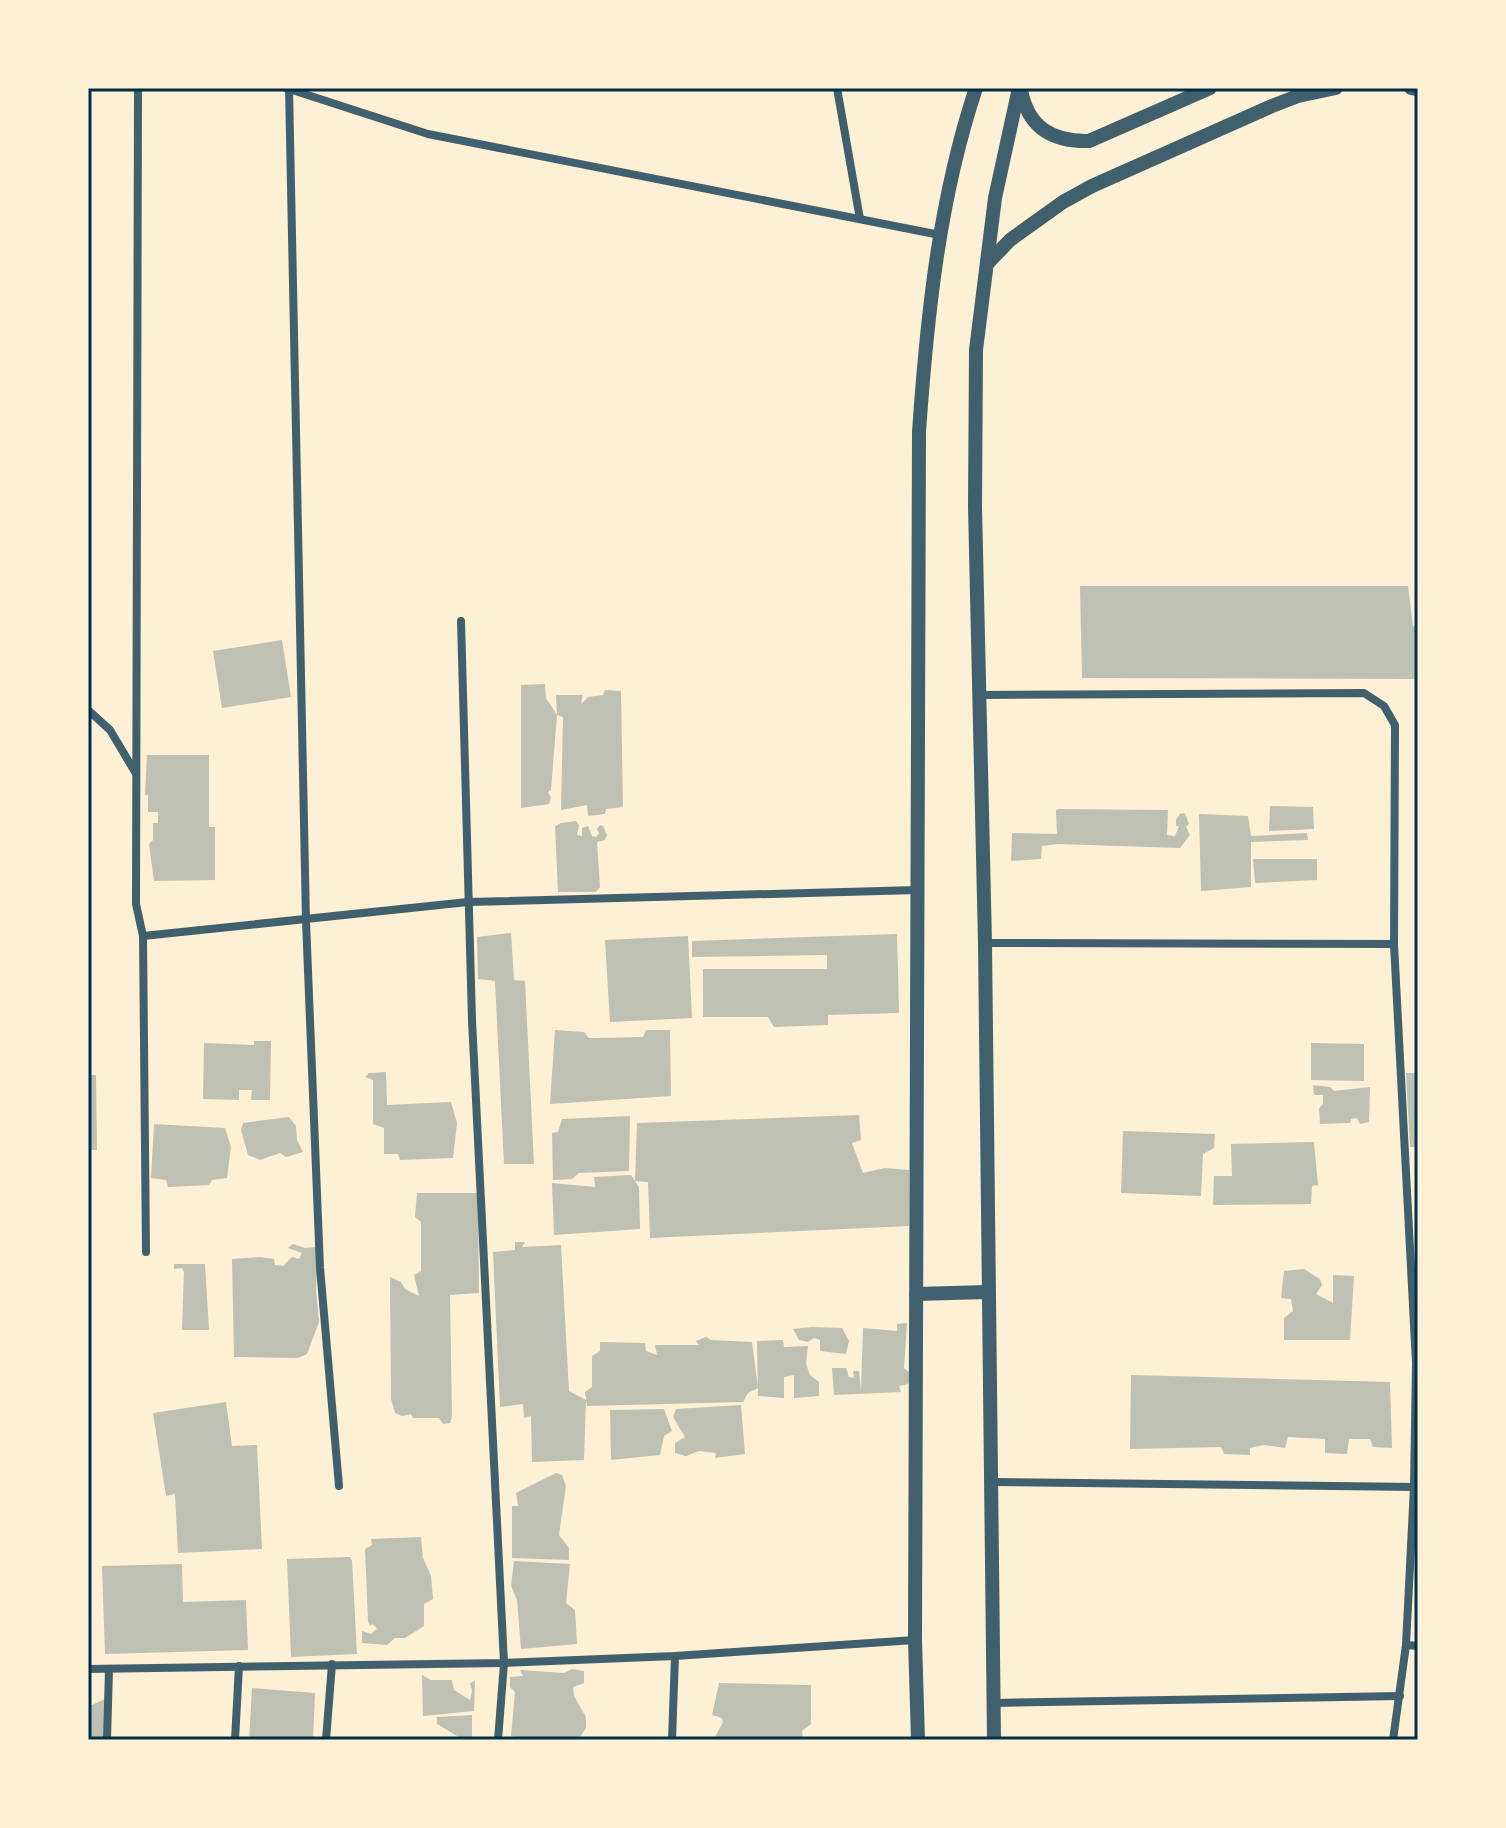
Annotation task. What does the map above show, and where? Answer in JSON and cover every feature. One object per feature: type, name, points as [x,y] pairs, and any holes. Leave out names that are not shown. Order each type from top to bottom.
[{"type":"street","points":[[138,88],[136,904],[143,936],[146,1252]]},
{"type":"street","points":[[339,1486],[320,1268],[306,921],[288,88],[428,134],[940,235]]},
{"type":"street","points":[[837,88],[860,219]]},
{"type":"street","points":[[918,1740],[915,1640],[919,432],[931,293],[940,235],[976,88]]},
{"type":"street","points":[[1020,88],[1034,121],[1049,134],[1068,142],[1089,141],[1210,88]]},
{"type":"street","points":[[994,1740],[985,943],[975,507],[976,350],[995,198],[1020,88]]},
{"type":"street","points":[[987,264],[1036,220],[1092,186],[1272,106],[1298,96],[1336,88]]},
{"type":"street","points":[[1411,88],[1418,89]]},
{"type":"street","points":[[461,621],[468,902],[504,1663],[498,1740]]},
{"type":"street","points":[[979,695],[1364,693],[1384,706],[1395,725],[1394,944],[1416,1363],[1416,1487],[1406,1645],[1393,1740]]},
{"type":"street","points":[[88,710],[110,730],[137,774]]},
{"type":"street","points":[[143,936],[468,902],[917,890]]},
{"type":"street","points":[[985,943],[1394,944]]},
{"type":"street","points":[[916,1294],[987,1292]]},
{"type":"street","points":[[990,1482],[1416,1487]]},
{"type":"street","points":[[88,1669],[504,1663],[675,1656],[915,1640]]},
{"type":"street","points":[[1406,1645],[1418,1646]]},
{"type":"street","points":[[672,1740],[675,1656]]},
{"type":"street","points":[[326,1740],[332,1664]]},
{"type":"street","points":[[235,1740],[239,1666]]},
{"type":"street","points":[[107,1740],[109,1669]]},
{"type":"street","points":[[994,1703],[1400,1696]]},
{"type":"building","points":[[1080,586],[1408,586],[1413,626],[1418,627],[1418,679],[1082,678]]},
{"type":"building","points":[[282,640],[291,697],[222,708],[213,651]]},
{"type":"building","points":[[545,684],[546,698],[557,715],[551,790],[548,792],[551,798],[549,804],[521,808],[521,685]]},
{"type":"building","points":[[605,690],[621,691],[623,807],[588,816],[587,805],[561,810],[563,717],[557,715],[556,695],[583,695],[581,704],[588,697],[603,695]]},
{"type":"building","points":[[147,755],[209,755],[209,827],[215,827],[215,880],[154,881],[149,844],[153,840],[153,823],[158,823],[158,812],[148,812],[148,795],[145,795]]},
{"type":"building","points":[[1270,806],[1313,807],[1314,829],[1269,831]]},
{"type":"building","points":[[1056,810],[1168,810],[1167,835],[1175,836],[1179,826],[1176,826],[1176,820],[1185,813],[1190,835],[1180,848],[1058,844],[1042,846],[1041,859],[1011,861],[1012,833],[1057,834]]},
{"type":"building","points":[[1199,814],[1248,816],[1251,836],[1307,833],[1308,840],[1251,842],[1251,887],[1201,891]]},
{"type":"building","points":[[576,821],[579,825],[577,835],[582,836],[582,828],[588,826],[592,836],[596,837],[600,825],[607,835],[605,840],[597,842],[600,887],[596,892],[558,892],[555,826]]},
{"type":"building","points":[[1253,859],[1317,859],[1317,880],[1255,883]]},
{"type":"building","points":[[511,933],[514,980],[525,981],[534,1164],[504,1164],[495,981],[478,979],[477,937]]},
{"type":"building","points":[[897,934],[899,1013],[828,1015],[828,1025],[774,1027],[768,1017],[703,1017],[703,969],[827,969],[827,955],[692,957],[692,941]]},
{"type":"building","points":[[688,936],[692,1018],[610,1022],[605,940]]},
{"type":"building","points":[[555,1030],[584,1032],[589,1038],[597,1038],[643,1037],[646,1030],[670,1030],[671,1096],[550,1104]]},
{"type":"building","points":[[254,1041],[271,1041],[270,1100],[251,1100],[252,1090],[239,1090],[239,1100],[203,1099],[204,1043],[254,1045]]},
{"type":"building","points":[[1311,1043],[1364,1044],[1364,1081],[1311,1080]]},
{"type":"building","points":[[386,1072],[387,1105],[451,1102],[457,1123],[453,1158],[400,1160],[398,1154],[384,1154],[384,1128],[373,1124],[373,1080],[365,1077],[369,1073]]},
{"type":"building","points":[[1406,1073],[1418,1073],[1418,1147],[1410,1147]]},
{"type":"building","points":[[88,1075],[96,1075],[97,1150],[88,1150]]},
{"type":"building","points":[[1313,1085],[1330,1087],[1334,1091],[1370,1087],[1369,1122],[1360,1124],[1357,1118],[1351,1119],[1350,1123],[1320,1124],[1319,1109],[1323,1104],[1323,1095],[1314,1095]]},
{"type":"building","points":[[859,1115],[861,1140],[852,1143],[863,1173],[885,1168],[909,1170],[909,1226],[650,1238],[648,1182],[635,1181],[637,1123]]},
{"type":"building","points":[[630,1116],[629,1171],[579,1173],[572,1179],[553,1180],[552,1133],[558,1132],[562,1119]]},
{"type":"building","points":[[289,1117],[296,1126],[297,1140],[303,1152],[286,1157],[280,1153],[260,1160],[248,1155],[241,1130],[243,1123]]},
{"type":"building","points":[[154,1124],[225,1128],[231,1147],[227,1178],[212,1180],[209,1185],[168,1187],[166,1180],[151,1178]]},
{"type":"building","points":[[1123,1131],[1215,1134],[1214,1148],[1203,1154],[1201,1196],[1121,1193]]},
{"type":"building","points":[[1314,1142],[1318,1185],[1312,1186],[1311,1204],[1213,1205],[1214,1176],[1232,1176],[1231,1144]]},
{"type":"building","points":[[631,1175],[639,1187],[640,1229],[554,1235],[552,1183],[595,1187],[594,1177]]},
{"type":"building","points":[[417,1193],[478,1193],[479,1293],[450,1295],[452,1416],[450,1423],[443,1424],[439,1418],[413,1418],[411,1414],[402,1416],[395,1413],[391,1399],[390,1277],[419,1296],[414,1275],[421,1271],[421,1222],[415,1217]]},
{"type":"building","points":[[515,1242],[525,1242],[522,1247],[561,1245],[569,1391],[586,1400],[584,1460],[532,1462],[531,1416],[524,1418],[523,1404],[500,1407],[493,1252],[515,1250]]},
{"type":"building","points":[[293,1244],[305,1248],[318,1247],[316,1290],[319,1322],[307,1354],[298,1358],[234,1357],[232,1259],[260,1257],[274,1259],[275,1265],[283,1266],[292,1257],[299,1259],[302,1253],[288,1248]]},
{"type":"building","points":[[174,1264],[205,1264],[209,1330],[182,1330],[184,1272],[182,1268],[174,1269]]},
{"type":"building","points":[[1304,1269],[1320,1279],[1322,1285],[1316,1294],[1333,1303],[1333,1275],[1354,1276],[1350,1340],[1284,1340],[1284,1318],[1293,1311],[1291,1299],[1281,1298],[1284,1271]]},
{"type":"building","points":[[907,1323],[904,1368],[913,1376],[908,1384],[899,1386],[901,1392],[834,1395],[832,1368],[846,1368],[849,1377],[854,1378],[853,1371],[859,1371],[861,1391],[863,1328],[897,1331],[897,1324]]},
{"type":"building","points":[[842,1328],[849,1341],[846,1354],[820,1351],[820,1340],[799,1340],[793,1329]]},
{"type":"building","points":[[706,1337],[711,1340],[752,1342],[758,1388],[748,1393],[743,1402],[587,1406],[585,1392],[592,1387],[592,1356],[600,1351],[600,1342],[645,1343],[646,1351],[657,1355],[655,1345],[699,1345],[696,1341]]},
{"type":"building","points":[[783,1340],[784,1347],[808,1346],[806,1364],[810,1375],[819,1382],[819,1396],[794,1398],[794,1375],[784,1377],[784,1398],[758,1396],[757,1341]]},
{"type":"building","points":[[1131,1375],[1390,1382],[1392,1448],[1373,1447],[1370,1439],[1349,1439],[1347,1454],[1325,1453],[1325,1439],[1288,1437],[1285,1448],[1264,1445],[1250,1448],[1250,1455],[1224,1454],[1221,1447],[1130,1449]]},
{"type":"building","points":[[226,1402],[232,1446],[257,1445],[262,1549],[178,1553],[175,1494],[166,1496],[153,1413]]},
{"type":"building","points":[[741,1405],[745,1454],[715,1458],[716,1453],[699,1451],[686,1456],[675,1453],[675,1443],[685,1437],[673,1417],[676,1409]]},
{"type":"building","points":[[664,1409],[672,1431],[664,1436],[660,1455],[611,1460],[610,1410]]},
{"type":"building","points":[[556,1473],[562,1475],[566,1486],[559,1535],[569,1548],[569,1560],[512,1558],[512,1506],[518,1506],[516,1493]]},
{"type":"building","points":[[421,1537],[423,1558],[431,1576],[433,1599],[424,1604],[424,1626],[405,1638],[395,1638],[387,1645],[362,1643],[362,1631],[371,1634],[377,1629],[373,1624],[370,1626],[368,1621],[365,1549],[372,1545],[371,1539]]},
{"type":"building","points":[[350,1557],[357,1654],[291,1657],[287,1559]]},
{"type":"building","points":[[514,1561],[570,1564],[566,1603],[575,1610],[577,1644],[521,1649],[517,1600],[511,1586]]},
{"type":"building","points":[[182,1564],[183,1602],[246,1600],[248,1650],[105,1654],[102,1566]]},
{"type":"building","points":[[572,1669],[584,1671],[584,1683],[573,1687],[574,1696],[586,1717],[586,1728],[580,1737],[530,1740],[511,1736],[515,1692],[510,1687],[510,1677],[523,1676],[520,1670],[564,1673]]},
{"type":"building","points":[[422,1675],[431,1680],[452,1680],[454,1690],[470,1700],[470,1683],[475,1681],[474,1711],[423,1716]]},
{"type":"building","points":[[719,1683],[811,1685],[811,1724],[802,1731],[803,1740],[714,1739],[723,1722],[722,1718],[712,1715]]},
{"type":"building","points":[[252,1688],[315,1693],[313,1740],[249,1740]]},
{"type":"building","points":[[109,1697],[107,1740],[88,1740],[88,1707]]},
{"type":"building","points":[[472,1715],[472,1740],[464,1740],[437,1724],[437,1717]]}]
